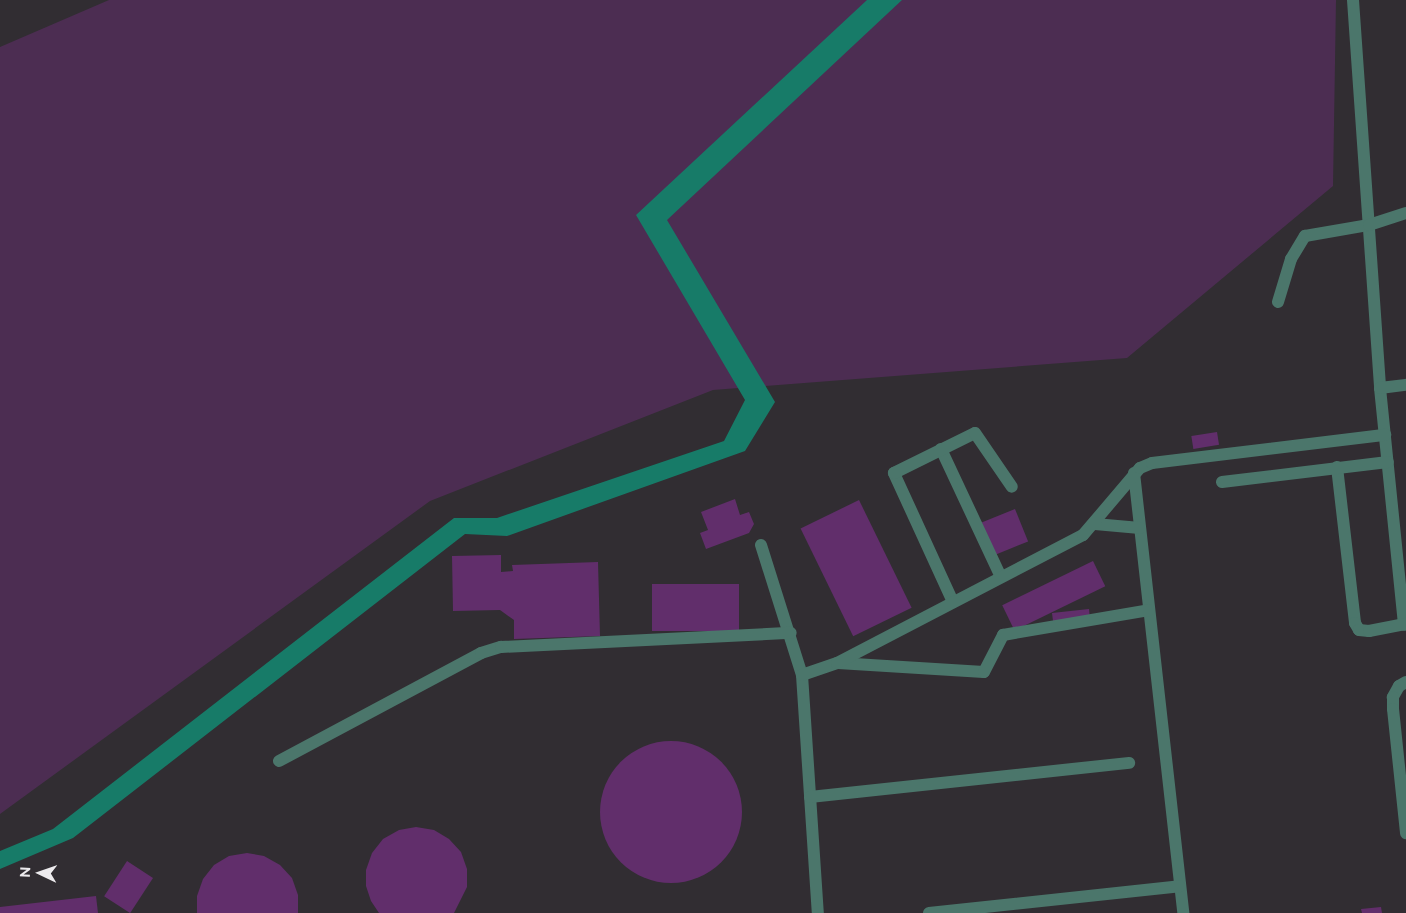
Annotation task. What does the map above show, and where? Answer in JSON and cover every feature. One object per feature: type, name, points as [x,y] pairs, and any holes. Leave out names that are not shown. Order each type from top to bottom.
[{"type":"lane","points":[[1337,467],[1355,622],[1359,630],[1369,631],[1405,625],[1380,388],[1353,0]]},
{"type":"lane","points":[[1278,302],[1291,259],[1305,236],[1369,225],[1406,213]]},
{"type":"lane","points":[[1380,388],[1406,385]]},
{"type":"lane","points":[[952,602],[894,473],[975,434],[1012,487]]},
{"type":"lane","points":[[802,675],[836,663],[1083,535],[1095,524],[1134,473],[1152,463],[1385,435]]},
{"type":"lane","points":[[941,449],[1001,577]]},
{"type":"lane","points":[[1222,482],[1388,462]]},
{"type":"lane","points":[[1134,473],[1183,913]]},
{"type":"lane","points":[[1095,524],[1140,528]]},
{"type":"lane","points":[[762,545],[791,633],[802,675],[818,913]]},
{"type":"lane","points":[[836,663],[984,672],[1004,635],[1149,610]]},
{"type":"lane","points":[[279,761],[481,654],[502,647],[791,633]]},
{"type":"lane","points":[[1406,682],[1399,686],[1393,697],[1393,709],[1406,833]]},
{"type":"lane","points":[[810,797],[1129,763]]},
{"type":"lane","points":[[929,913],[1180,886]]},
{"type":"shaded area","points":[[109,0],[1336,0],[1333,186],[1127,358],[713,390],[430,501],[0,814],[0,47]]},
{"type":"shaded area","points":[[867,0],[902,0],[667,220],[775,402],[745,451],[507,536],[465,534],[73,838],[0,869],[0,851],[53,829],[454,518],[497,518],[724,441],[745,400],[636,215]]},
{"type":"building","points":[[1217,432],[1219,445],[1193,449],[1191,436]]},
{"type":"building","points":[[735,499],[740,515],[749,512],[754,524],[749,533],[706,549],[700,533],[708,530],[701,512]]},
{"type":"building","points":[[859,500],[912,608],[853,636],[801,528]]},
{"type":"building","points":[[1015,509],[1028,541],[995,555],[982,522]]},
{"type":"building","points":[[501,555],[501,572],[513,571],[512,565],[598,562],[600,636],[514,639],[514,620],[500,610],[453,611],[452,556]]},
{"type":"building","points":[[1093,561],[1105,586],[1014,630],[1002,605]]},
{"type":"building","points":[[652,584],[739,584],[739,631],[652,631]]},
{"type":"building","points":[[1089,609],[1090,619],[1053,621],[1052,613]]},
{"type":"building","points":[[671,741],[685,742],[698,746],[721,762],[737,785],[741,798],[741,826],[737,839],[721,862],[698,878],[685,882],[671,883],[657,882],[644,878],[621,862],[605,839],[601,826],[600,812],[601,798],[605,785],[621,762],[644,746],[657,742]]},
{"type":"building","points":[[416,827],[434,830],[449,839],[461,852],[467,869],[467,887],[454,913],[379,913],[371,901],[366,886],[366,870],[372,853],[383,839],[399,830]]},
{"type":"building","points":[[247,853],[264,856],[280,865],[292,878],[298,895],[298,913],[197,913],[197,896],[203,879],[214,865],[229,856]]},
{"type":"building","points":[[127,861],[153,878],[130,913],[104,896]]},
{"type":"building","points":[[96,896],[98,913],[0,913],[0,907]]},
{"type":"building","points":[[1381,907],[1382,913],[1362,913],[1361,909]]}]
